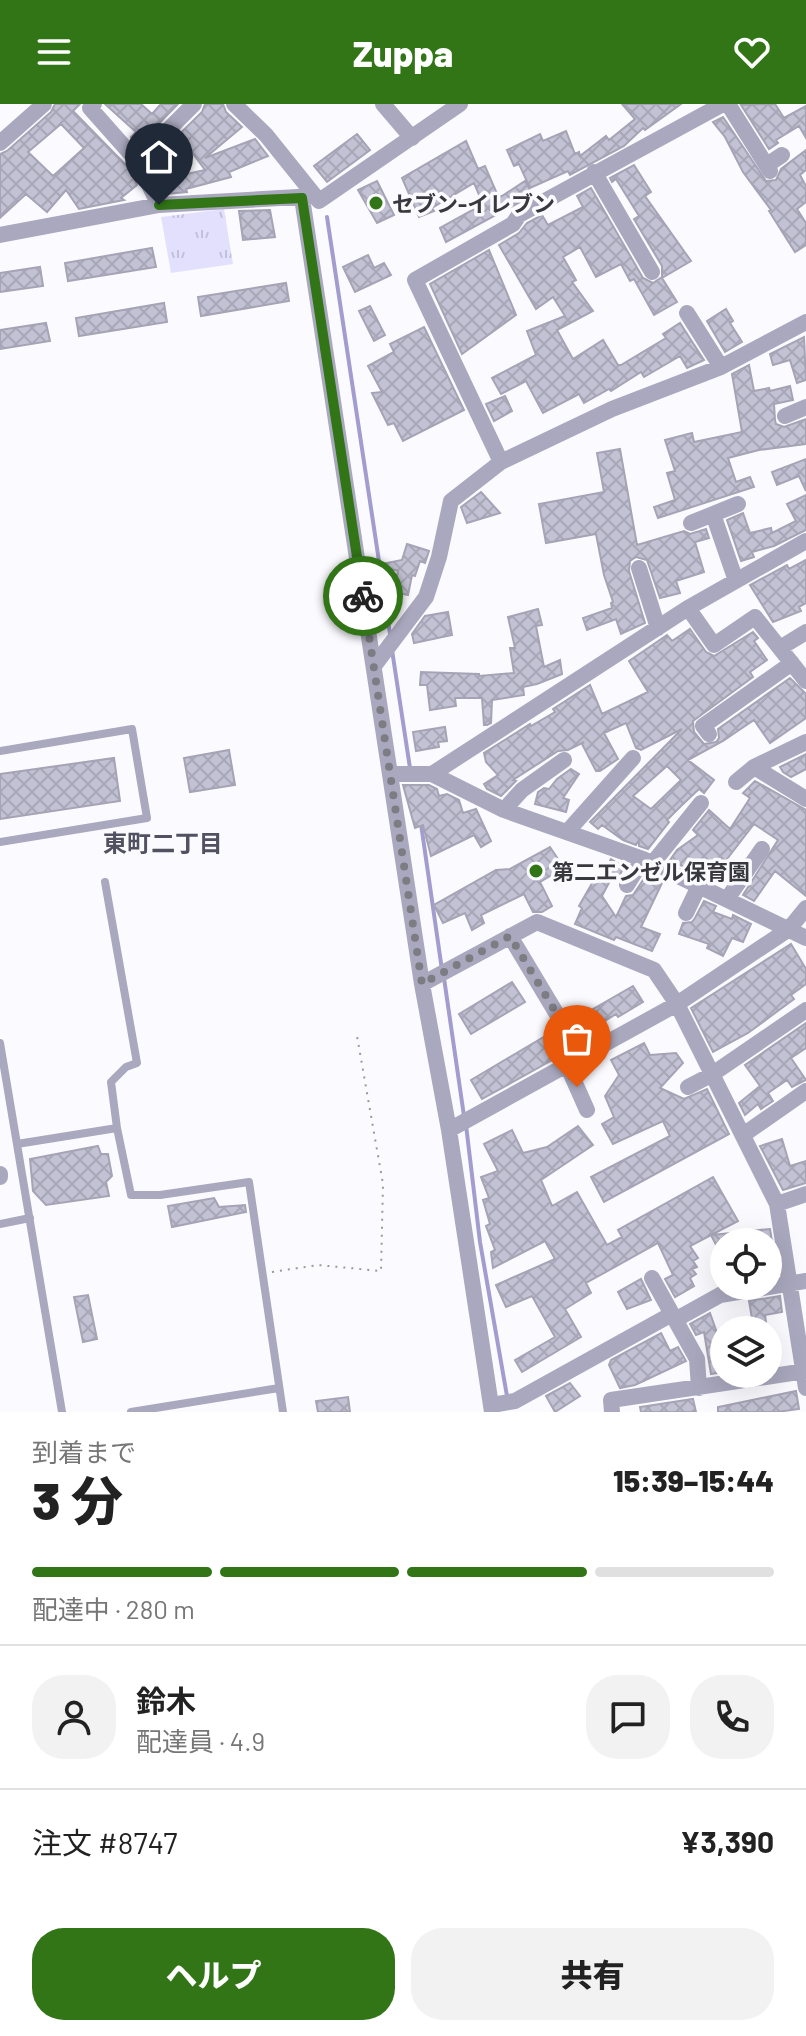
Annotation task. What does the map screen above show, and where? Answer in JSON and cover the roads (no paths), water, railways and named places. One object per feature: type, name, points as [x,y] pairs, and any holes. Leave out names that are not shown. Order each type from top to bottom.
[{"type":"street","points":[[0,143],[44,104]]},
{"type":"street","points":[[94,104],[90,108],[137,161],[159,205]]},
{"type":"street","points":[[137,161],[194,104]]},
{"type":"street","points":[[234,104],[266,135],[309,197],[422,984],[449,1130],[492,1408],[515,1401],[720,1295],[798,1282]]},
{"type":"street","points":[[383,104],[412,138]]},
{"type":"street","points":[[430,104],[441,118]]},
{"type":"street","points":[[0,235],[159,205],[309,197],[319,201],[460,104]]},
{"type":"street","points":[[501,462],[415,280],[513,224],[519,215],[704,108],[726,104],[768,168],[782,155]]},
{"type":"street","points":[[594,172],[652,272]]},
{"type":"street","points":[[687,313],[721,367]]},
{"type":"street","points":[[374,666],[426,597],[439,557],[451,501],[501,462],[612,409],[721,367],[806,322]]},
{"type":"street","points":[[785,416],[806,407]]},
{"type":"street","points":[[691,523],[738,504]]},
{"type":"street","points":[[713,514],[736,581]]},
{"type":"street","points":[[432,774],[688,608],[806,541]]},
{"type":"street","points":[[639,568],[658,628]]},
{"type":"street","points":[[688,608],[714,645],[755,617],[806,681]]},
{"type":"street","points":[[780,648],[806,632]]},
{"type":"street","points":[[709,734],[703,726],[792,663]]},
{"type":"street","points":[[736,782],[754,767],[806,742]]},
{"type":"street","points":[[567,832],[633,756]]},
{"type":"street","points":[[504,810],[522,790],[564,760]]},
{"type":"street","points":[[754,767],[806,799]]},
{"type":"street","points":[[391,774],[432,774],[504,810],[647,861],[806,938]]},
{"type":"street","points":[[627,885],[701,803]]},
{"type":"street","points":[[727,899],[762,849]]},
{"type":"street","points":[[686,913],[699,886]]},
{"type":"street","points":[[449,1130],[677,1004],[789,929],[806,908]]},
{"type":"street","points":[[422,984],[537,922],[654,970],[677,1004],[777,1204],[798,1282],[805,1377],[611,1400],[612,1412]]},
{"type":"street","points":[[510,936],[575,1060],[587,1110]]},
{"type":"street","points":[[688,1087],[711,1075],[806,1010]]},
{"type":"street","points":[[743,1135],[806,1091]]},
{"type":"street","points":[[777,1204],[806,1194]]},
{"type":"street","points":[[652,1278],[697,1359],[699,1388]]},
{"type":"lane","points":[[0,751],[132,729],[147,818],[0,842]]},
{"type":"lane","points":[[105,882],[137,1063],[126,1067],[111,1082],[131,1195],[160,1195],[249,1182],[283,1412]]},
{"type":"lane","points":[[0,1043],[62,1412]]},
{"type":"lane","points":[[17,1144],[117,1128]]},
{"type":"lane","points":[[0,1224],[30,1218]]},
{"type":"lane","points":[[131,1412],[279,1388]]},
{"type":"waterway","points":[[327,217],[390,634]]},
{"type":"waterway","points":[[392,650],[410,768]]},
{"type":"waterway","points":[[421,824],[442,970]]},
{"type":"waterway","points":[[444,978],[464,1116]]},
{"type":"waterway","points":[[466,1125],[480,1242],[507,1396]]},
{"type":"place","name":"セブン-イレブン","points":[[376,203]]},
{"type":"place","name":"第二エンゼル保育園","points":[[536,871]]},
{"type":"district","name":"東町二丁目","points":[[163,842]]}]
